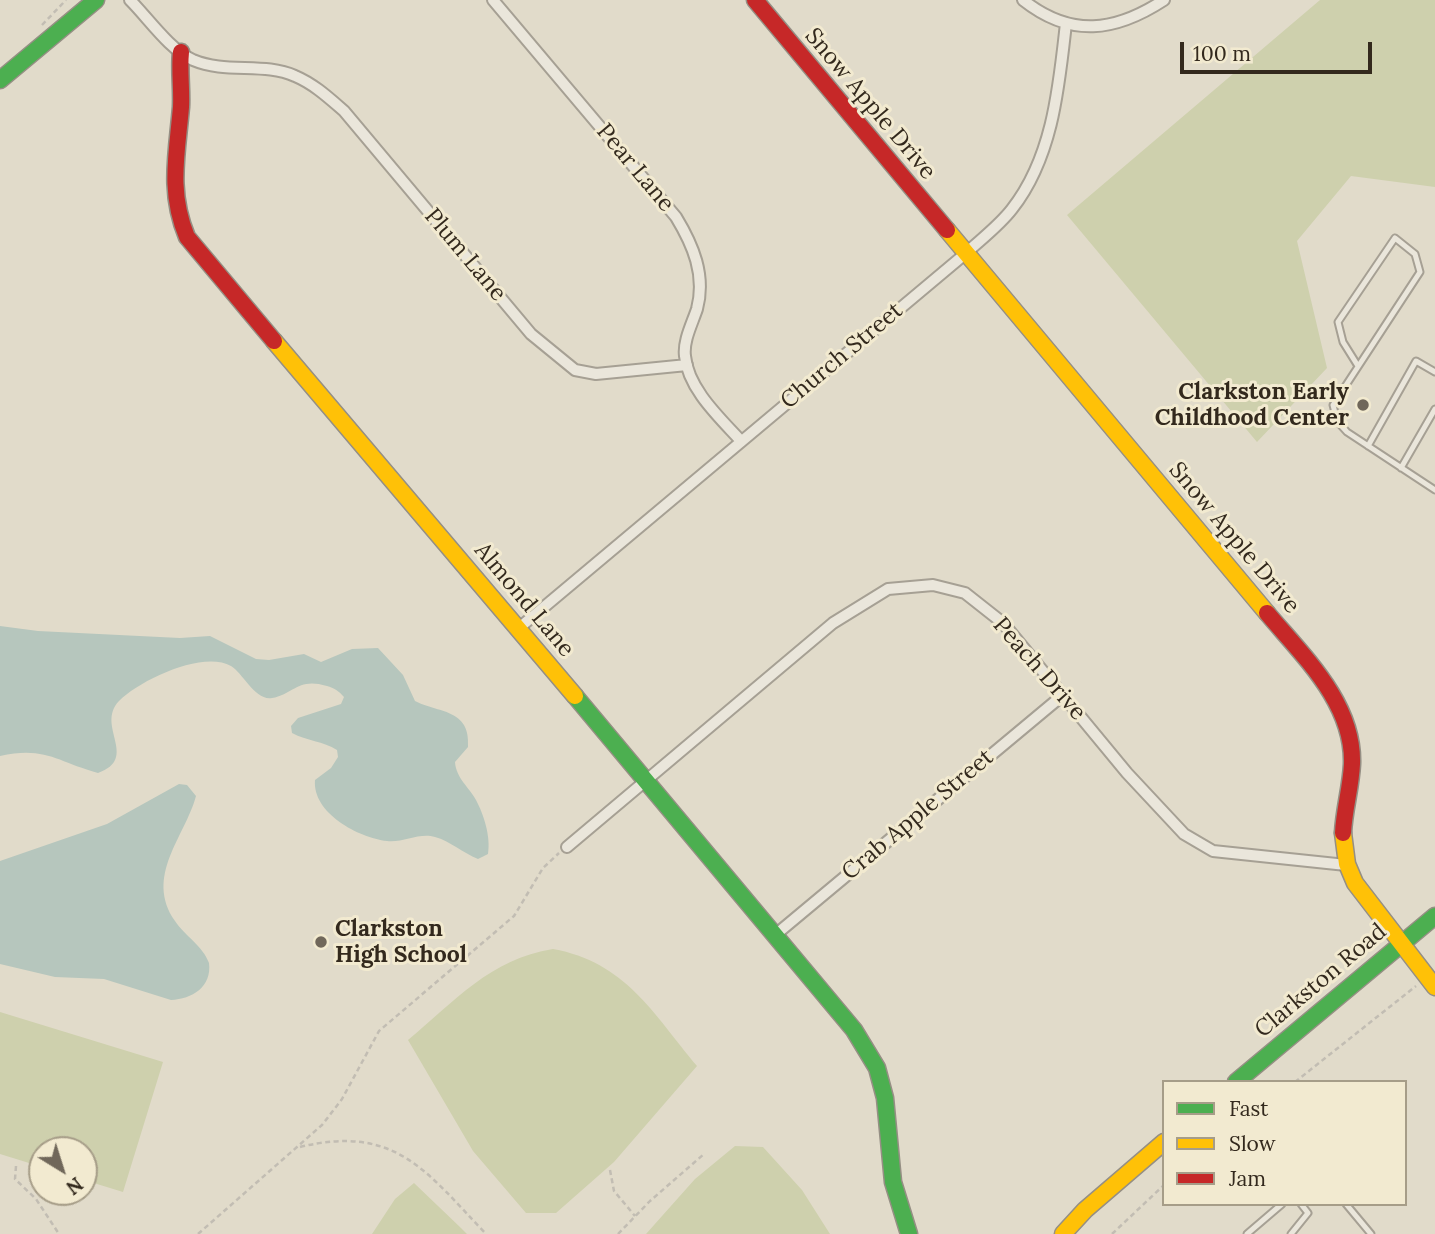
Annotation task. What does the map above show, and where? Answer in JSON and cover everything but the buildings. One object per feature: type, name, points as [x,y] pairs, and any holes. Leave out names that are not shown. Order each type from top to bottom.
[{"type":"street","points":[[0,80],[96,0]]},
{"type":"street","points":[[130,0],[181,52]]},
{"type":"street","name":"Pear Lane","points":[[493,0],[676,217],[695,248],[699,284],[698,306],[686,343],[687,365]]},
{"type":"street","name":"Snow Apple Drive","points":[[755,0],[1326,684],[1343,719],[1351,744],[1341,829],[1346,864],[1355,883],[1431,982]]},
{"type":"street","points":[[1023,0],[1037,11],[1066,23],[1085,27],[1108,26],[1126,21],[1164,0]]},
{"type":"street","name":"Church Street","points":[[519,628],[965,254],[1012,209],[1042,157],[1058,96],[1066,23]]},
{"type":"street","name":"Plum Lane","points":[[181,52],[193,60],[217,66],[294,75],[321,91],[344,111],[531,334],[566,365],[596,374],[687,365]]},
{"type":"street","name":"Almond Lane","points":[[181,52],[181,104],[172,186],[178,219],[187,237],[308,383],[519,628],[854,1030],[877,1068],[885,1098],[893,1182],[909,1234]]},
{"type":"street","points":[[687,365],[705,399],[741,441]]},
{"type":"street","name":"Peach Drive","points":[[567,847],[833,623],[888,589],[933,585],[965,593],[1003,623],[1154,803],[1184,834],[1213,850],[1346,864]]},
{"type":"street","name":"Crab Apple Street","points":[[774,936],[1063,695]]},
{"type":"street","name":"Clarkston Road","points":[[1240,1080],[1252,1073],[1435,916]]},
{"type":"street","points":[[1063,1234],[1085,1210],[1162,1144]]},
{"type":"lane","points":[[1358,366],[1343,342],[1338,322],[1395,238],[1415,254],[1419,272],[1333,405],[1337,421],[1368,446],[1435,490]]},
{"type":"lane","points":[[1368,446],[1416,360],[1435,372]]},
{"type":"lane","points":[[1401,468],[1435,409]]},
{"type":"lane","points":[[1247,1234],[1280,1206]]},
{"type":"lane","points":[[1292,1234],[1308,1213],[1303,1206]]},
{"type":"lane","points":[[1348,1206],[1371,1234]]},
{"type":"path","points":[[198,1234],[300,1147],[342,1100],[379,1031],[514,916],[543,868],[567,847]]},
{"type":"path","points":[[1298,1080],[1431,982]]},
{"type":"path","points":[[300,1147],[326,1141],[354,1139],[399,1152],[425,1171],[486,1234]]},
{"type":"path","points":[[618,1234],[704,1154]]},
{"type":"path","points":[[16,1166],[15,1179],[36,1199],[58,1234]]},
{"type":"path","points":[[610,1170],[614,1191],[635,1216]]},
{"type":"path","points":[[1112,1234],[1162,1187]]},
{"type":"green space","points":[[1320,0],[1435,0],[1435,187],[1351,176],[1297,241],[1327,368],[1257,442],[1067,215]]},
{"type":"green space","points":[[553,949],[600,965],[619,978],[636,992],[697,1066],[614,1162],[556,1213],[526,1213],[473,1151],[408,1040],[492,972],[531,954]]},
{"type":"green space","points":[[0,1012],[163,1062],[123,1192],[98,1184],[98,1136],[28,1136],[28,1163],[0,1154]]},
{"type":"green space","points":[[735,1146],[763,1147],[802,1190],[830,1234],[646,1234],[695,1179]]},
{"type":"green space","points":[[414,1183],[467,1234],[372,1234],[395,1199]]},
{"type":"shaded area","points":[[0,626],[38,631],[180,638],[210,636],[256,659],[269,660],[304,654],[321,662],[352,649],[378,648],[403,675],[415,701],[451,714],[464,725],[468,747],[455,762],[456,768],[482,812],[488,833],[488,854],[478,859],[446,841],[429,836],[393,841],[376,839],[339,822],[321,803],[315,780],[331,768],[338,757],[337,750],[292,733],[291,726],[298,718],[341,704],[344,697],[332,688],[309,684],[279,696],[266,698],[255,691],[231,666],[219,662],[189,665],[156,676],[119,701],[113,711],[112,721],[116,759],[110,767],[98,773],[40,754],[16,753],[0,756]]},
{"type":"shaded area","points":[[179,784],[187,785],[196,796],[170,857],[164,888],[167,904],[175,921],[203,951],[209,963],[204,985],[193,994],[171,1000],[104,979],[55,977],[0,964],[0,861],[107,824]]},
{"type":"traffic: fast","points":[[0,80],[96,0]]},
{"type":"traffic: fast","points":[[575,696],[854,1030],[877,1068],[885,1098],[893,1182],[909,1234]]},
{"type":"traffic: fast","points":[[1238,1080],[1435,916]]},
{"type":"traffic: slow","points":[[947,230],[1267,613]]},
{"type":"traffic: slow","points":[[274,341],[575,696]]},
{"type":"traffic: slow","points":[[1343,833],[1347,864],[1355,883],[1435,987]]},
{"type":"traffic: slow","points":[[1063,1234],[1085,1210],[1162,1144]]},
{"type":"traffic: jam","points":[[755,0],[947,230]]},
{"type":"traffic: jam","points":[[181,52],[181,107],[175,173],[181,220],[187,237],[274,341]]},
{"type":"traffic: jam","points":[[1267,613],[1324,682],[1345,721],[1352,764],[1343,833]]},
{"type":"place","name":"Clarkston Early Childhood Center","points":[[1363,405]]},
{"type":"place","name":"Clarkston High School","points":[[321,942]]}]
